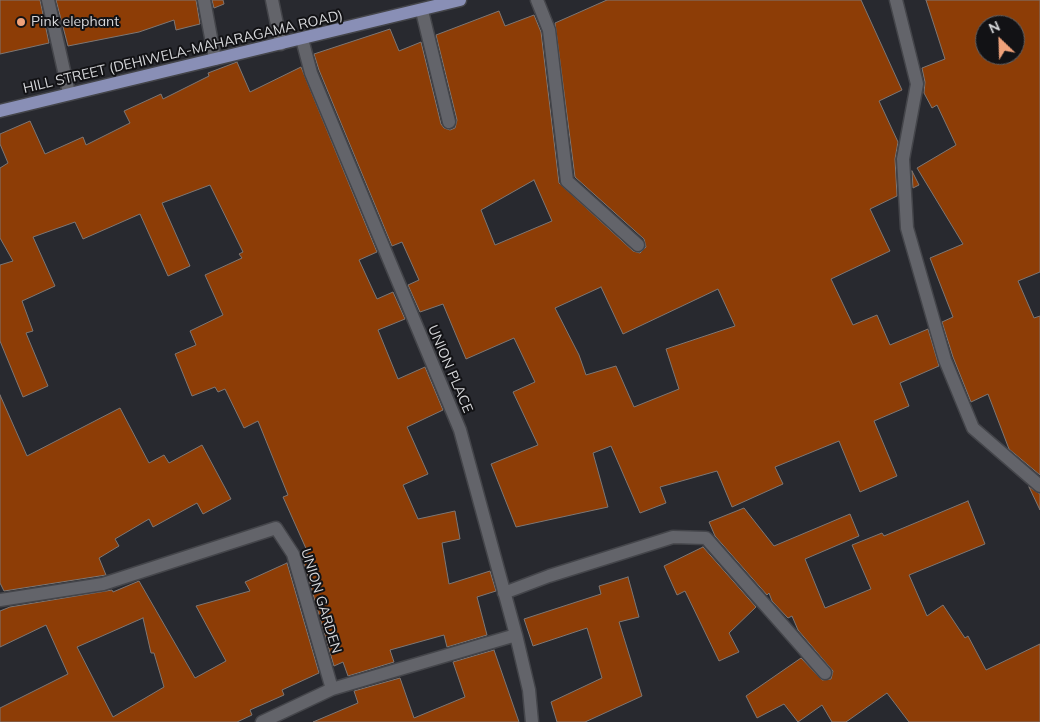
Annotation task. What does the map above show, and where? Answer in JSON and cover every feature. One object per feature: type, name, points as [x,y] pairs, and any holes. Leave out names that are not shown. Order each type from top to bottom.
[{"type":"main road","name":"HILL STREET (DEHIWELA-MAHARAGAMA ROAD)","points":[[0,111],[69,93],[422,11],[460,0]]},
{"type":"street","points":[[48,0],[69,93]]},
{"type":"street","points":[[204,0],[215,59]]},
{"type":"street","points":[[272,0],[281,44]]},
{"type":"street","points":[[536,0],[549,30],[567,180],[638,245]]},
{"type":"street","points":[[896,0],[917,84],[902,159],[907,228],[945,360],[973,428],[1040,486]]},
{"type":"street","points":[[422,11],[449,122]]},
{"type":"street","name":"UNION PLACE","points":[[302,39],[311,73],[460,430],[516,635],[529,690],[532,722]]},
{"type":"street","name":"UNION GARDEN","points":[[0,600],[103,584],[276,528],[293,554],[332,690]]},
{"type":"street","points":[[504,593],[549,576],[674,537],[706,538],[826,674]]},
{"type":"street","points":[[262,722],[332,690],[516,635]]},
{"type":"building","name":"Pink elephant","points":[[0,0],[40,0],[49,43],[0,54]]},
{"type":"building","points":[[56,0],[196,0],[200,24],[176,30],[174,20],[139,32],[68,46]]},
{"type":"building","points":[[212,0],[223,0],[224,4],[214,8]]},
{"type":"building","points":[[607,0],[861,0],[902,90],[879,101],[898,142],[895,159],[897,196],[870,209],[890,251],[831,279],[853,325],[877,315],[890,345],[928,329],[939,366],[900,383],[909,406],[874,421],[897,476],[860,492],[839,441],[775,467],[783,484],[732,507],[717,471],[660,487],[666,503],[640,513],[611,446],[593,453],[608,507],[516,527],[491,464],[538,445],[513,392],[535,382],[514,338],[466,359],[443,304],[420,312],[408,285],[419,280],[402,242],[392,246],[314,54],[390,29],[399,51],[421,42],[441,124],[444,128],[450,130],[455,128],[457,120],[436,35],[499,11],[505,26],[534,15],[541,32],[559,183],[633,251],[640,253],[646,247],[644,239],[575,177],[555,23]],"holes":[[[534,180],[552,221],[495,245],[481,210]],[[601,287],[623,334],[718,289],[735,326],[666,349],[679,389],[634,407],[616,366],[586,375],[579,355],[555,308]]]},
{"type":"building","points":[[926,0],[1040,0],[1040,272],[1018,281],[1034,318],[1040,316],[1040,475],[1009,449],[988,394],[971,402],[953,357],[942,322],[953,317],[930,258],[963,244],[917,168],[956,145],[937,105],[932,108],[924,93],[925,82],[922,68],[945,59]]},
{"type":"building","points":[[237,62],[250,92],[301,67],[377,252],[359,260],[377,299],[393,292],[405,319],[378,330],[398,379],[425,367],[443,410],[407,427],[428,474],[403,485],[418,519],[455,511],[460,539],[442,543],[449,584],[490,571],[496,591],[477,597],[487,635],[447,647],[444,635],[390,650],[394,662],[348,676],[343,662],[334,666],[302,556],[308,553],[283,497],[288,495],[258,421],[244,428],[225,389],[218,392],[215,387],[192,396],[175,354],[196,345],[190,331],[223,315],[205,275],[242,258],[239,254],[243,252],[210,185],[162,203],[190,266],[168,276],[140,214],[83,239],[75,222],[33,237],[55,286],[22,301],[33,331],[26,333],[48,386],[23,397],[0,341],[0,265],[13,261],[0,238],[0,168],[8,163],[0,144],[0,134],[30,121],[45,154],[83,137],[86,145],[130,123],[124,111],[161,94],[163,99],[209,76],[208,73]]},
{"type":"building","points":[[912,171],[919,185],[913,188]]},
{"type":"building","points":[[0,395],[27,456],[120,408],[149,463],[164,455],[169,463],[202,445],[231,499],[203,514],[197,503],[153,527],[149,519],[115,539],[119,546],[99,558],[106,575],[4,591],[0,583]]},
{"type":"building","points":[[1029,487],[1040,494],[1040,510]]},
{"type":"building","points":[[968,501],[985,544],[909,575],[927,616],[943,605],[965,638],[968,636],[986,670],[1040,644],[1040,722],[909,722],[887,693],[846,722],[832,722],[822,705],[798,722],[784,704],[757,718],[746,696],[801,658],[822,680],[831,679],[833,671],[798,630],[792,616],[788,618],[772,601],[769,593],[767,595],[715,536],[709,522],[744,508],[774,546],[850,514],[859,536],[805,559],[825,608],[871,589],[852,545],[882,533],[884,536]]},
{"type":"building","points":[[703,547],[756,607],[729,633],[739,652],[719,661],[685,591],[677,595],[664,566]]},
{"type":"building","points":[[287,563],[319,673],[282,690],[284,695],[250,710],[252,715],[237,722],[0,722],[0,708],[68,674],[46,625],[0,647],[0,611],[10,607],[112,590],[113,592],[139,581],[195,678],[226,661],[196,606],[250,591],[245,582]],"holes":[[[143,618],[151,653],[154,653],[164,687],[113,717],[77,647]]]},
{"type":"building","points":[[628,577],[639,617],[619,622],[642,696],[585,722],[557,722],[551,702],[602,678],[587,628],[533,646],[524,619],[601,594],[599,586]]},
{"type":"building","points":[[494,650],[519,722],[313,722],[358,703],[354,691],[400,678],[414,718],[465,697],[453,662]]},
{"type":"place","name":"Pink elephant","points":[[21,22]]}]
